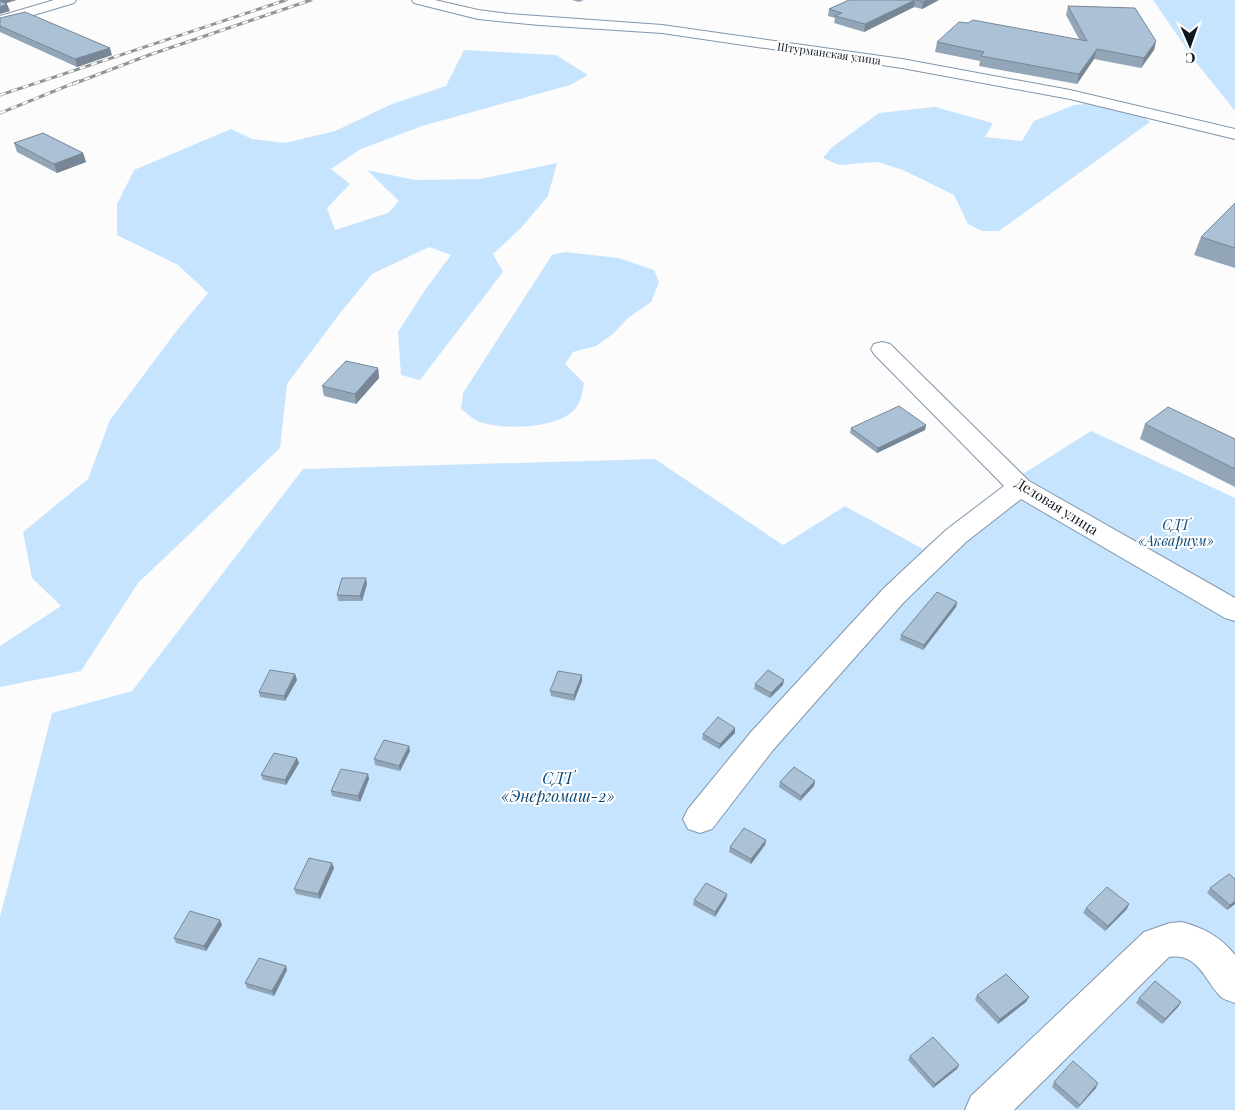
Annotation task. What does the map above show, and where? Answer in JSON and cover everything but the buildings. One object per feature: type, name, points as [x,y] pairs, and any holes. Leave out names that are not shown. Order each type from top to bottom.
[{"type":"street","points":[[0,21],[69,0]]},
{"type":"street","name":"Штурманская улица","points":[[418,0],[450,9],[506,18],[662,29],[858,57],[1095,98],[1235,134]]},
{"type":"street","name":"Деловая улица","points":[[882,349],[1020,487],[1235,611]]},
{"type":"street","points":[[700,819],[762,741],[894,596],[956,536],[1020,487]]},
{"type":"street","points":[[985,1110],[1157,944],[1167,939],[1189,939],[1202,947],[1216,959],[1235,985]]},
{"type":"green space","points":[[1153,0],[1235,0],[1235,111],[1195,61]]},
{"type":"green space","points":[[464,50],[556,55],[588,75],[570,85],[422,126],[361,149],[331,169],[350,184],[327,208],[335,230],[388,213],[399,201],[367,170],[415,180],[480,179],[557,163],[548,196],[521,228],[493,254],[503,272],[420,380],[401,375],[398,332],[425,290],[451,255],[429,247],[372,274],[287,384],[280,448],[138,583],[81,671],[0,687],[0,646],[61,606],[32,578],[23,532],[88,479],[110,420],[178,329],[208,293],[178,265],[117,235],[117,204],[134,170],[231,129],[252,139],[285,143],[335,131],[392,104],[446,86]]},
{"type":"green space","points":[[1088,104],[1131,112],[1146,118],[1150,122],[999,231],[982,231],[968,224],[954,195],[903,170],[878,162],[839,165],[823,158],[831,148],[879,113],[935,107],[993,123],[985,137],[1022,141],[1034,121],[1074,105]]},
{"type":"green space","points":[[565,252],[619,258],[654,270],[659,282],[651,302],[628,318],[613,334],[596,346],[573,352],[565,364],[584,383],[581,398],[573,411],[554,421],[528,426],[490,425],[477,421],[461,409],[463,393],[552,255]]},
{"type":"green space","name":"СДТ «Энергомаш-2»","points":[[1091,431],[1235,498],[1235,1110],[0,1110],[0,917],[52,713],[132,691],[303,469],[655,459],[783,545],[845,506],[923,549],[996,491]]},
{"type":"railway","points":[[0,95],[286,0]]},
{"type":"railway","points":[[73,84],[149,55],[311,0]]},
{"type":"railway","points":[[0,113],[79,81]]},
{"type":"park label","name":"СДТ «Аквариум»","points":[[1176,532]]}]
